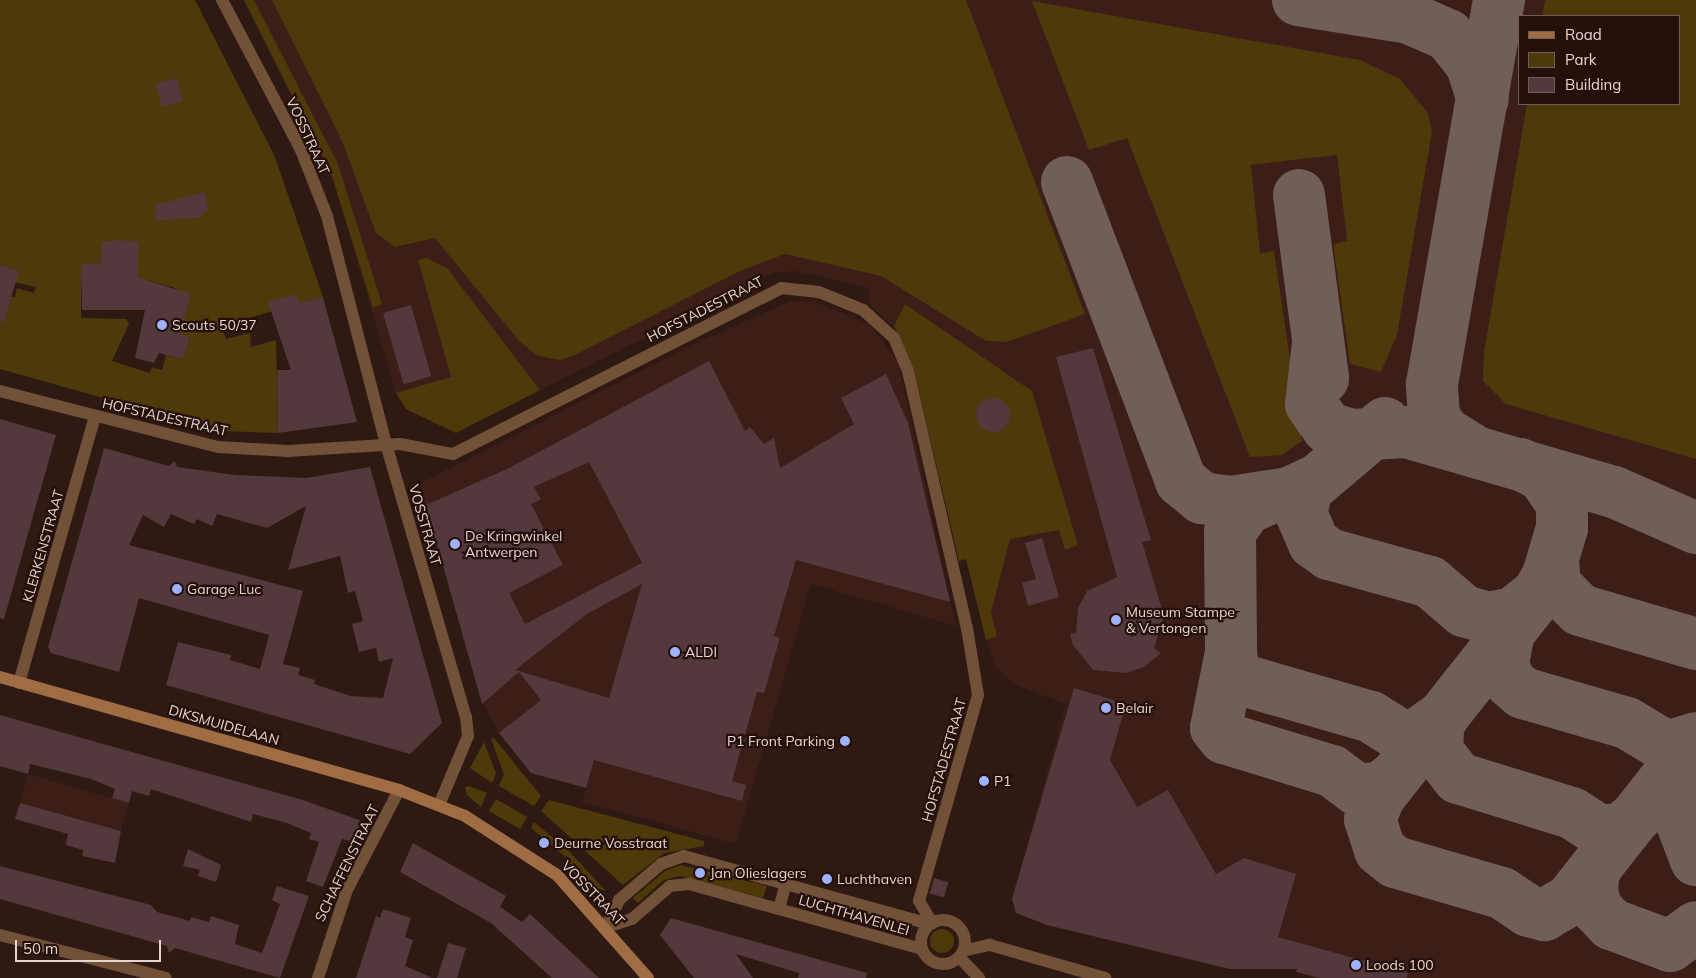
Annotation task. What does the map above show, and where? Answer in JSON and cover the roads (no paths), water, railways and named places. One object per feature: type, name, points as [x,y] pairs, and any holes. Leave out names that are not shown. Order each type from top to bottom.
[{"type":"street","name":"VOSSTRAAT","points":[[222,0],[301,150],[327,216],[386,444],[468,730],[439,805],[537,860],[573,889],[648,978]]},
{"type":"street","name":"HOFSTADESTRAAT","points":[[0,391],[95,417],[218,447],[288,451],[386,444],[453,454],[763,295],[781,288],[801,288],[863,310],[894,338],[902,352],[967,628],[978,695],[919,901],[931,924]]},
{"type":"street","name":"KLERKENSTRAAT","points":[[19,683],[95,417]]},
{"type":"street","name":"DIKSMUIDELAAN","points":[[0,677],[399,790],[439,805]]},
{"type":"street","name":"SCHAFFENSTRAAT","points":[[318,978],[347,890],[399,790]]},
{"type":"street","name":"LUCHTHAVENLEI","points":[[606,927],[619,900],[672,858],[694,856],[931,924],[921,936],[922,949]]},
{"type":"street","name":"LUCHTHAVENLEI","points":[[779,909],[786,883]]},
{"type":"street","name":"LUCHTHAVENLEI","points":[[606,927],[632,919],[679,884],[779,909],[922,949],[936,963],[990,945],[1105,978]]},
{"type":"street","points":[[931,924],[954,923],[963,934],[961,954],[979,978]]},
{"type":"street","points":[[0,935],[166,978]]},
{"type":"place","name":"Scouts 50/37","points":[[162,325]]},
{"type":"place","name":"De Kringwinkel Antwerpen","points":[[455,544]]},
{"type":"place","name":"Garage Luc","points":[[177,589]]},
{"type":"place","name":"Museum Stampe & Vertongen","points":[[1116,620]]},
{"type":"place","name":"ALDI","points":[[675,652]]},
{"type":"place","name":"Belair","points":[[1106,708]]},
{"type":"place","name":"P1 Front Parking","points":[[845,741]]},
{"type":"place","name":"P1","points":[[984,781]]},
{"type":"place","name":"Deurne Vosstraat","points":[[544,843]]},
{"type":"place","name":"Jan Olieslagers","points":[[700,873]]},
{"type":"place","name":"Luchthaven","points":[[827,879]]},
{"type":"place","name":"Loods 100","points":[[1356,965]]}]
